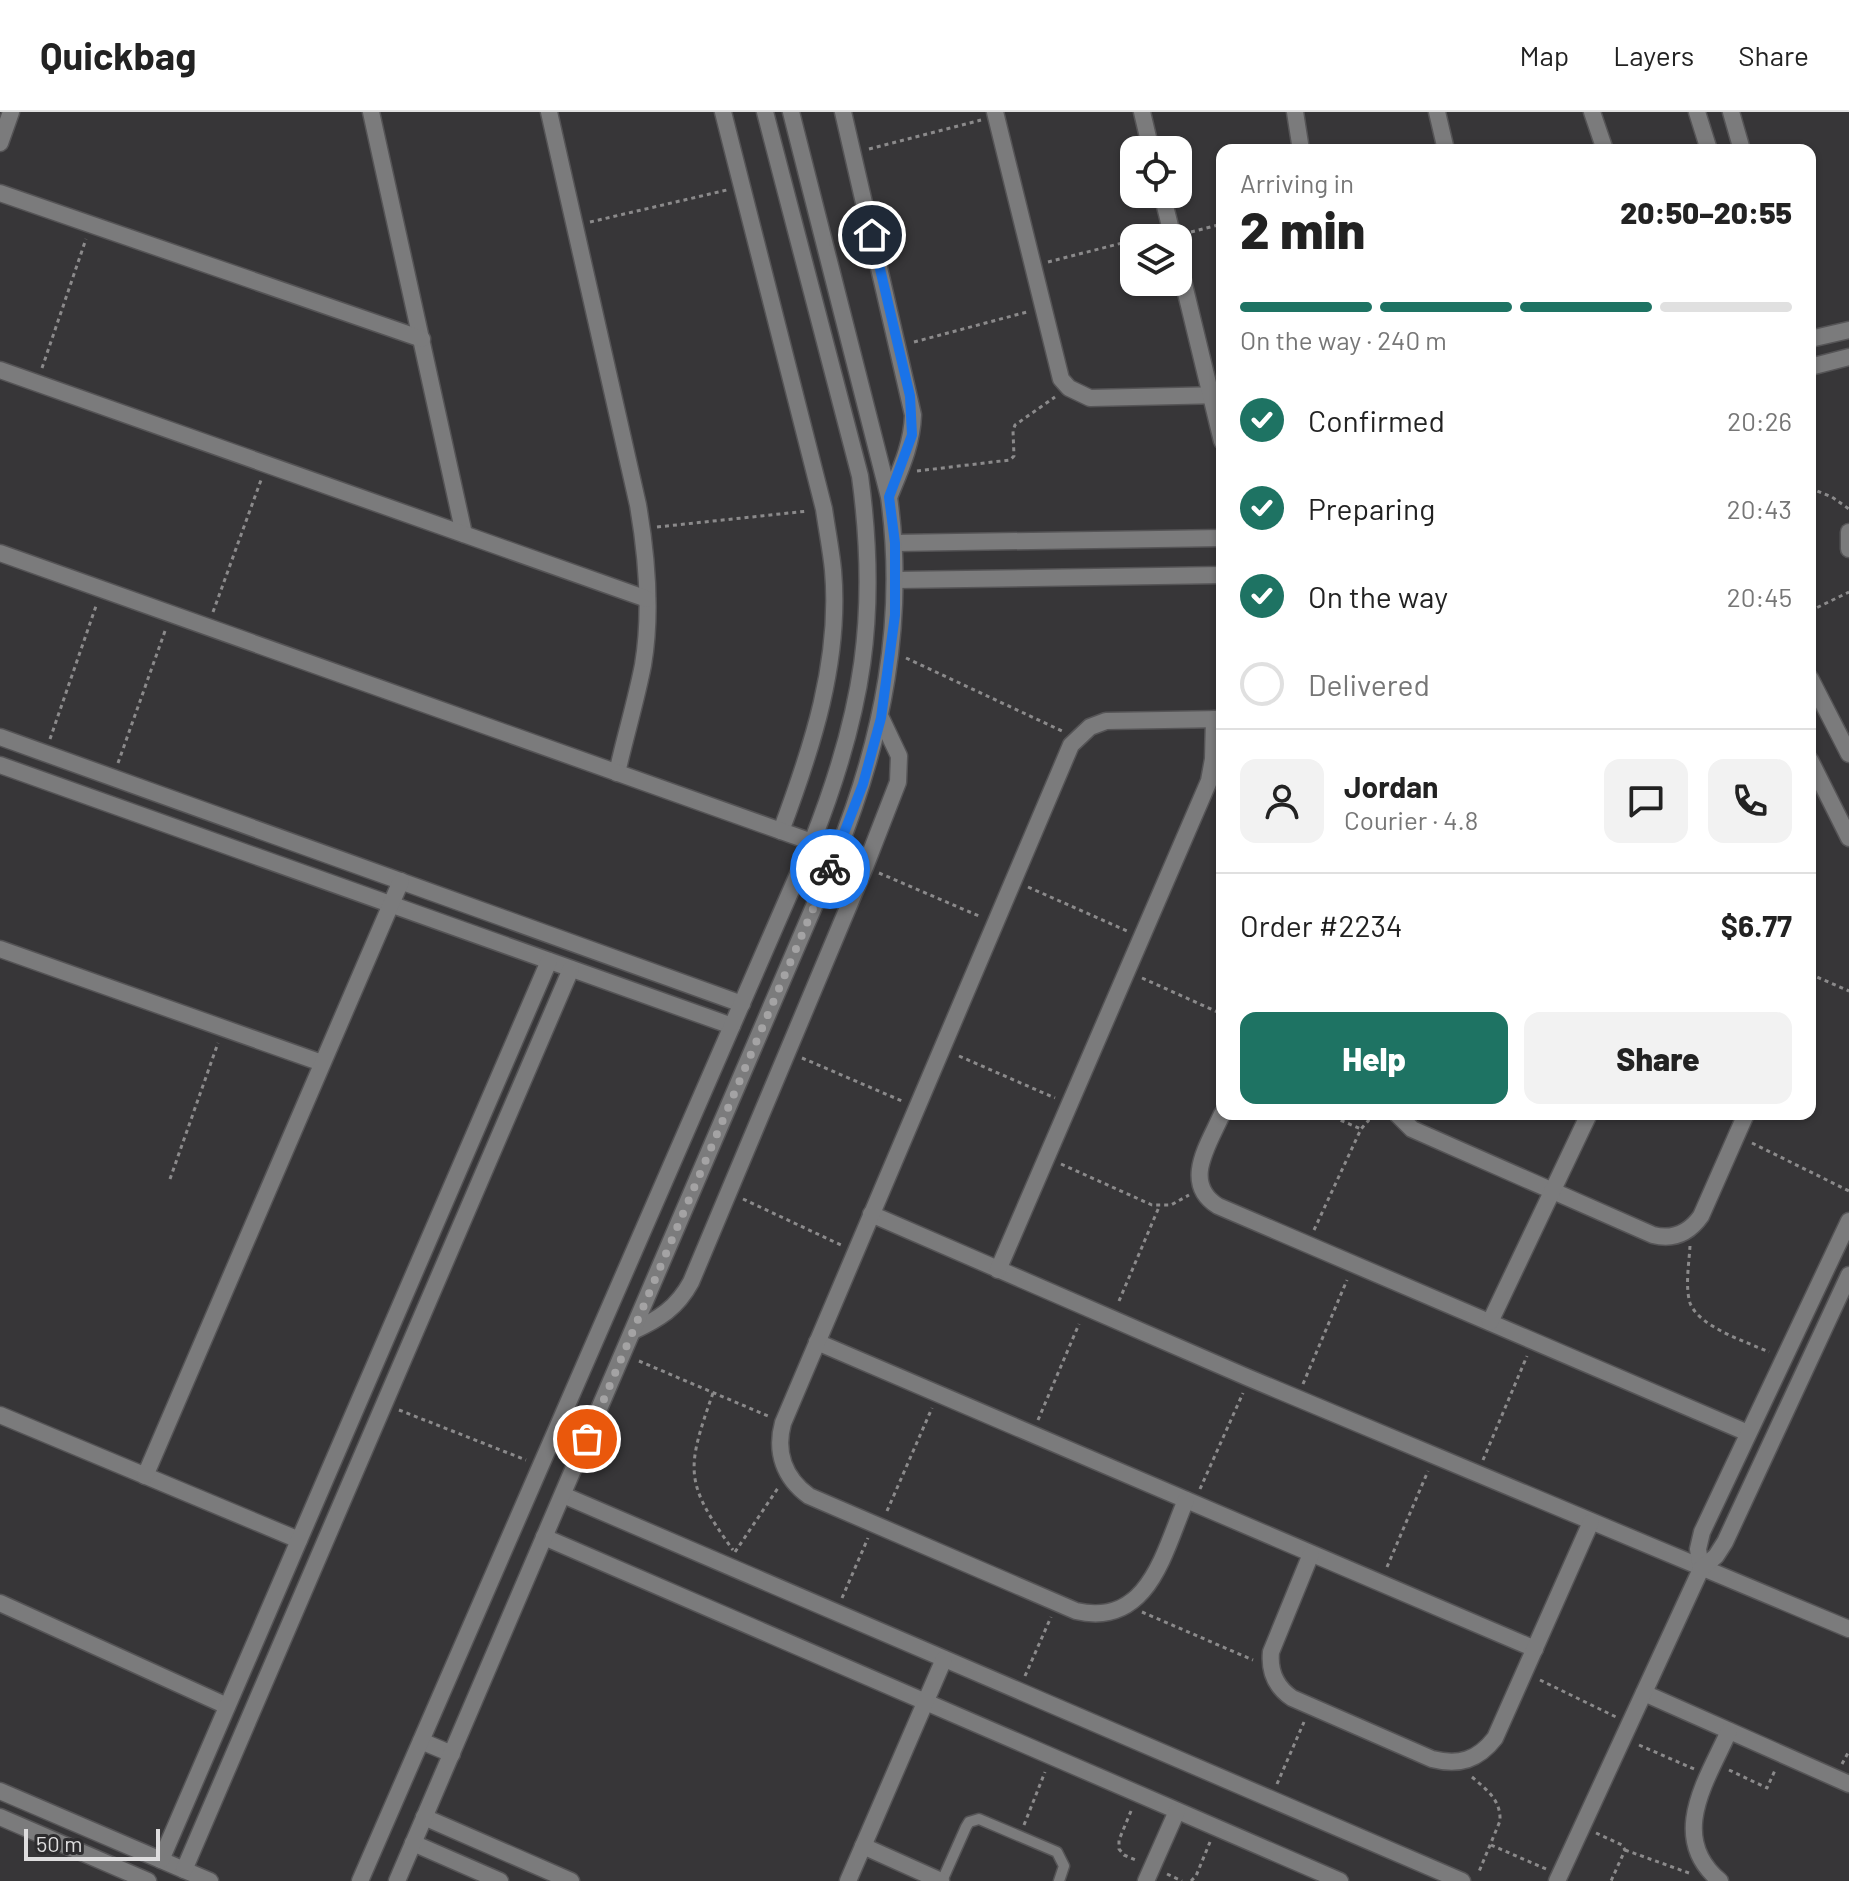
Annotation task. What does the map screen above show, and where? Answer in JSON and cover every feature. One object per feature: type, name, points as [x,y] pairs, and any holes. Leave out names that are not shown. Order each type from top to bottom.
[{"type":"street","points":[[0,143],[11,112]]},
{"type":"street","points":[[371,112],[464,534]]},
{"type":"street","points":[[549,112],[642,529],[647,599],[643,664],[617,773]]},
{"type":"street","points":[[723,112],[824,509],[833,572],[833,634],[827,681],[803,771],[781,831]]},
{"type":"street","points":[[360,1881],[812,842],[842,761],[861,682],[868,608],[867,529],[860,476],[765,112]]},
{"type":"street","points":[[397,1881],[852,816],[881,718],[892,651],[896,580],[889,497],[791,112]]},
{"type":"street","points":[[843,112],[913,415],[912,435],[889,497]]},
{"type":"street","points":[[1142,112],[1148,136]]},
{"type":"street","points":[[1295,112],[1300,144]]},
{"type":"street","points":[[1437,112],[1445,144]]},
{"type":"street","points":[[1592,112],[1603,144]]},
{"type":"street","points":[[1697,112],[1707,144]]},
{"type":"street","points":[[1731,112],[1740,144]]},
{"type":"street","points":[[996,114],[1057,369],[1069,388],[1090,398],[1216,396],[1188,296]]},
{"type":"street","points":[[0,193],[422,339]]},
{"type":"street","points":[[1816,338],[1849,330]]},
{"type":"street","points":[[1816,365],[1849,357]]},
{"type":"street","points":[[0,370],[647,599]]},
{"type":"street","points":[[1849,532],[1849,549]]},
{"type":"street","points":[[895,543],[1216,538]]},
{"type":"street","points":[[0,553],[812,842]]},
{"type":"street","points":[[896,580],[1216,575]]},
{"type":"street","points":[[1816,690],[1849,754]]},
{"type":"street","points":[[633,1331],[662,1317],[686,1292],[865,867],[900,774],[896,747],[881,718]]},
{"type":"street","points":[[1190,1502],[1150,1583],[1128,1606],[1103,1615],[1090,1614],[1057,1603],[809,1496],[788,1474],[779,1443],[783,1423],[1071,745],[1090,727],[1106,721],[1216,719]]},
{"type":"street","points":[[998,1270],[1209,781],[1216,735]]},
{"type":"street","points":[[0,737],[742,1004]]},
{"type":"street","points":[[0,765],[732,1026]]},
{"type":"street","points":[[1816,772],[1849,838]]},
{"type":"street","points":[[145,1476],[401,881]]},
{"type":"street","points":[[779,917],[805,928]]},
{"type":"street","points":[[0,949],[322,1063]]},
{"type":"street","points":[[161,1860],[549,961]]},
{"type":"street","points":[[184,1870],[571,969]]},
{"type":"street","points":[[1220,1120],[1199,1170],[1200,1187],[1210,1202],[1748,1433]]},
{"type":"street","points":[[1403,1120],[1412,1129],[1653,1235],[1669,1237],[1690,1229],[1701,1216],[1743,1120]]},
{"type":"street","points":[[1490,1322],[1586,1120]]},
{"type":"street","points":[[871,1214],[1111,1320],[1849,1629]]},
{"type":"street","points":[[1701,1569],[1698,1549],[1702,1532],[1849,1221]]},
{"type":"street","points":[[1558,1878],[1701,1569],[1716,1556],[1725,1542],[1849,1275]]},
{"type":"street","points":[[817,1342],[1535,1649]]},
{"type":"street","points":[[0,1415],[299,1540]]},
{"type":"street","points":[[563,1495],[1453,1879]]},
{"type":"street","points":[[1311,1554],[1273,1645],[1271,1668],[1278,1685],[1284,1692],[1311,1706],[1432,1759],[1456,1763],[1479,1755],[1495,1738],[1591,1522]]},
{"type":"street","points":[[544,1537],[1340,1881]]},
{"type":"street","points":[[0,1603],[227,1706]]},
{"type":"street","points":[[848,1881],[944,1659]]},
{"type":"street","points":[[1644,1693],[1849,1784]]},
{"type":"street","points":[[1720,1881],[1701,1860],[1693,1836],[1695,1810],[1729,1731]]},
{"type":"street","points":[[421,1741],[452,1754]]},
{"type":"street","points":[[0,1791],[210,1881]]},
{"type":"street","points":[[1149,1874],[1177,1811]]},
{"type":"street","points":[[0,1817],[148,1881]]},
{"type":"street","points":[[424,1817],[571,1881]]},
{"type":"street","points":[[413,1843],[500,1881]]},
{"type":"street","points":[[863,1846],[942,1881]]},
{"type":"lane","points":[[942,1881],[969,1822],[979,1819],[1061,1856],[1064,1866],[1059,1881]]},
{"type":"path","points":[[852,153],[996,114]]},
{"type":"path","points":[[574,225],[742,186]]},
{"type":"path","points":[[37,383],[91,224]]},
{"type":"path","points":[[1192,233],[1216,226]]},
{"type":"path","points":[[1032,266],[1120,244]]},
{"type":"path","points":[[898,346],[1042,309]]},
{"type":"path","points":[[899,472],[1010,460],[1014,456],[1015,425],[1069,388]]},
{"type":"path","points":[[208,627],[266,464]]},
{"type":"path","points":[[1816,490],[1849,509]]},
{"type":"path","points":[[642,529],[824,509]]},
{"type":"path","points":[[45,754],[102,589]]},
{"type":"path","points":[[1816,608],[1849,592]]},
{"type":"path","points":[[113,778],[171,613]]},
{"type":"path","points":[[892,651],[1076,738]]},
{"type":"path","points":[[865,867],[995,924]]},
{"type":"path","points":[[1013,881],[1141,937]]},
{"type":"path","points":[[1127,971],[1216,1011]]},
{"type":"path","points":[[1816,977],[1849,991]]},
{"type":"path","points":[[170,1179],[224,1028]]},
{"type":"path","points":[[942,1048],[1069,1105]]},
{"type":"path","points":[[786,1052],[917,1108]]},
{"type":"path","points":[[1340,1120],[1361,1129]]},
{"type":"path","points":[[1308,1244],[1361,1129],[1369,1120]]},
{"type":"path","points":[[1736,1135],[1849,1191]]},
{"type":"path","points":[[1046,1157],[1159,1207],[1171,1205],[1200,1187]]},
{"type":"path","points":[[728,1193],[855,1252]]},
{"type":"path","points":[[1111,1320],[1159,1207]]},
{"type":"path","points":[[1690,1229],[1688,1289],[1694,1310],[1709,1324],[1784,1359]]},
{"type":"path","points":[[1296,1398],[1354,1264]]},
{"type":"path","points":[[1032,1434],[1086,1309]]},
{"type":"path","points":[[1477,1474],[1533,1341]]},
{"type":"path","points":[[623,1354],[783,1423]]},
{"type":"path","points":[[1190,1502],[1249,1378]]},
{"type":"path","points":[[713,1393],[694,1453],[695,1481],[704,1507],[735,1553],[788,1474]]},
{"type":"path","points":[[836,1612],[938,1394]]},
{"type":"path","points":[[384,1404],[541,1466]]},
{"type":"path","points":[[1380,1583],[1434,1456]]},
{"type":"path","points":[[1018,1691],[1057,1603]]},
{"type":"path","points":[[1128,1606],[1271,1668]]},
{"type":"path","points":[[1524,1672],[1627,1730],[1712,1769],[1767,1788],[1782,1755]]},
{"type":"path","points":[[1271,1799],[1311,1706]]},
{"type":"path","points":[[1020,1836],[1052,1756]]},
{"type":"path","points":[[1456,1763],[1498,1803],[1500,1821],[1475,1881]]},
{"type":"path","points":[[1138,1794],[1119,1840],[1119,1849],[1149,1874],[1182,1881]]},
{"type":"path","points":[[1583,1826],[1622,1845],[1625,1850],[1697,1876]]},
{"type":"path","points":[[1191,1881],[1217,1828]]},
{"type":"path","points":[[1491,1845],[1558,1878]]},
{"type":"path","points":[[1611,1881],[1625,1850]]},
{"type":"way so far","points":[[587,1439],[830,869]]},
{"type":"route","points":[[830,869],[863,784],[881,718],[895,615],[895,543],[889,497],[912,435],[910,396],[872,235]]}]
